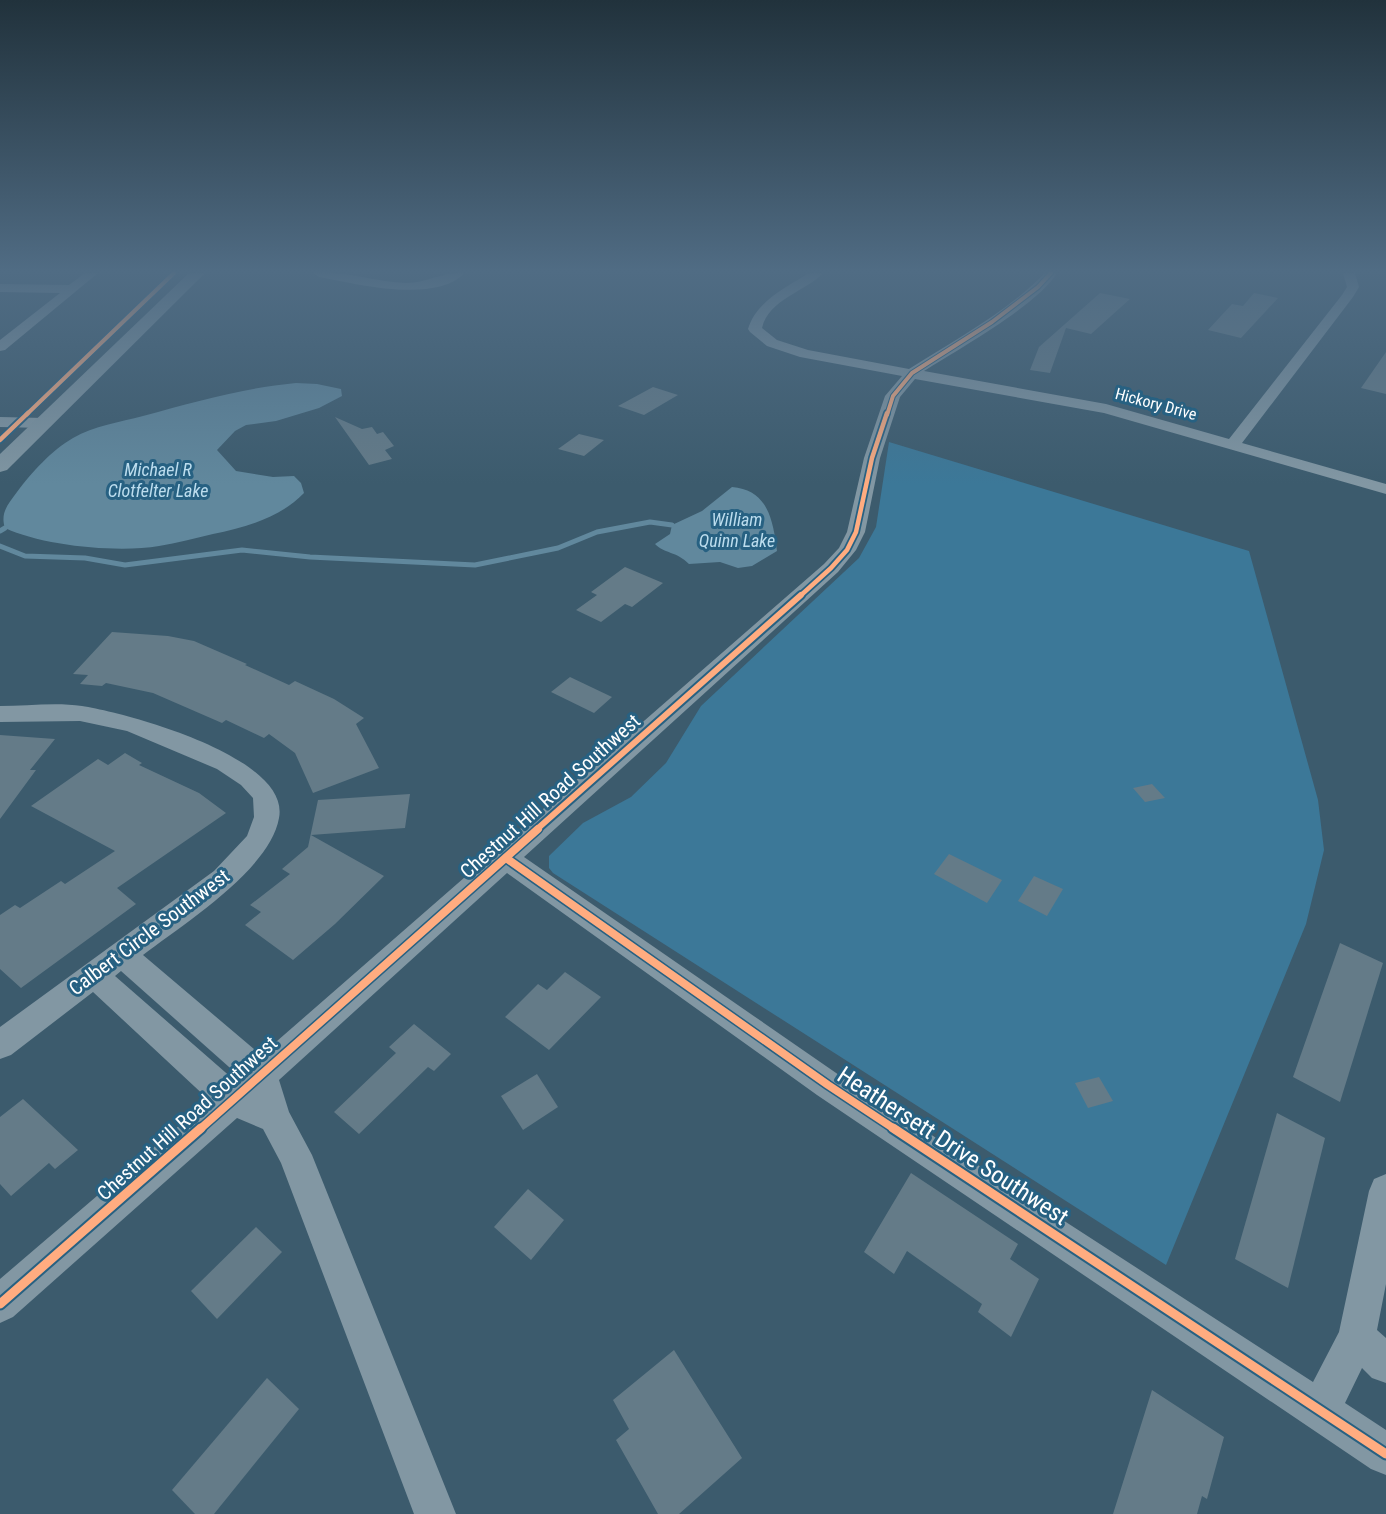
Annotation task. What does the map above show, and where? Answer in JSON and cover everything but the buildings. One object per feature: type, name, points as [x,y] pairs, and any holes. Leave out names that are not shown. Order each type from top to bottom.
[{"type":"main road","points":[[0,466],[125,344]]},
{"type":"street","name":"Hickory Drive","points":[[774,344],[795,351],[1074,402],[1149,419],[1386,489]]},
{"type":"street","name":"Chestnut Hill Road Southwest","points":[[0,1304],[831,568],[847,550],[856,532],[872,458],[893,396],[912,373],[958,344]]},
{"type":"street","points":[[1233,444],[1311,344]]},
{"type":"street","points":[[0,422],[44,423]]},
{"type":"street","name":"Calbert Circle Southwest","points":[[0,714],[80,713],[133,724],[226,763],[250,779],[265,796],[267,817],[258,841],[224,878],[0,1045]]},
{"type":"street","name":"Heathersett Drive Southwest","points":[[506,858],[828,1085],[1386,1454]]},
{"type":"street","points":[[122,954],[261,1075],[275,1118],[296,1155],[435,1514]]},
{"type":"street","points":[[93,975],[233,1100],[275,1118]]},
{"type":"street","points":[[168,1042],[196,1019]]},
{"type":"street","points":[[1320,1410],[1356,1337],[1386,1191]]},
{"type":"street","points":[[1356,1337],[1386,1364]]},
{"type":"shaded area","points":[[889,442],[1249,551],[1318,800],[1324,850],[1306,924],[1166,1265],[553,873],[549,868],[549,856],[583,823],[631,797],[666,763],[701,706],[859,558],[876,527]]},
{"type":"water","name":"Michael R Clotfelter Lake","points":[[296,383],[341,389],[342,396],[319,408],[276,421],[246,425],[235,431],[217,450],[236,471],[273,477],[294,476],[301,483],[304,493],[295,502],[273,515],[250,525],[166,545],[123,549],[60,543],[5,528],[6,509],[35,470],[65,443],[81,434],[219,396]]},
{"type":"water","name":"William Quinn Lake","points":[[732,487],[744,489],[761,500],[770,518],[777,551],[752,566],[738,568],[720,562],[689,564],[655,544],[670,534],[672,525],[702,511]]},
{"type":"waterway","points":[[0,546],[25,556],[85,558],[125,565],[242,550],[310,557],[475,565],[558,548],[597,532],[650,522],[672,525]]},
{"type":"waterway","points":[[0,531],[5,528]]},
{"type":"cycle path","points":[[0,440],[100,344]]},
{"type":"cycle path","points":[[0,1304],[170,1156],[831,568],[847,550],[856,532],[872,458],[893,396],[912,373],[958,344]]},
{"type":"cycle path","points":[[506,858],[828,1085],[1386,1454]]}]
